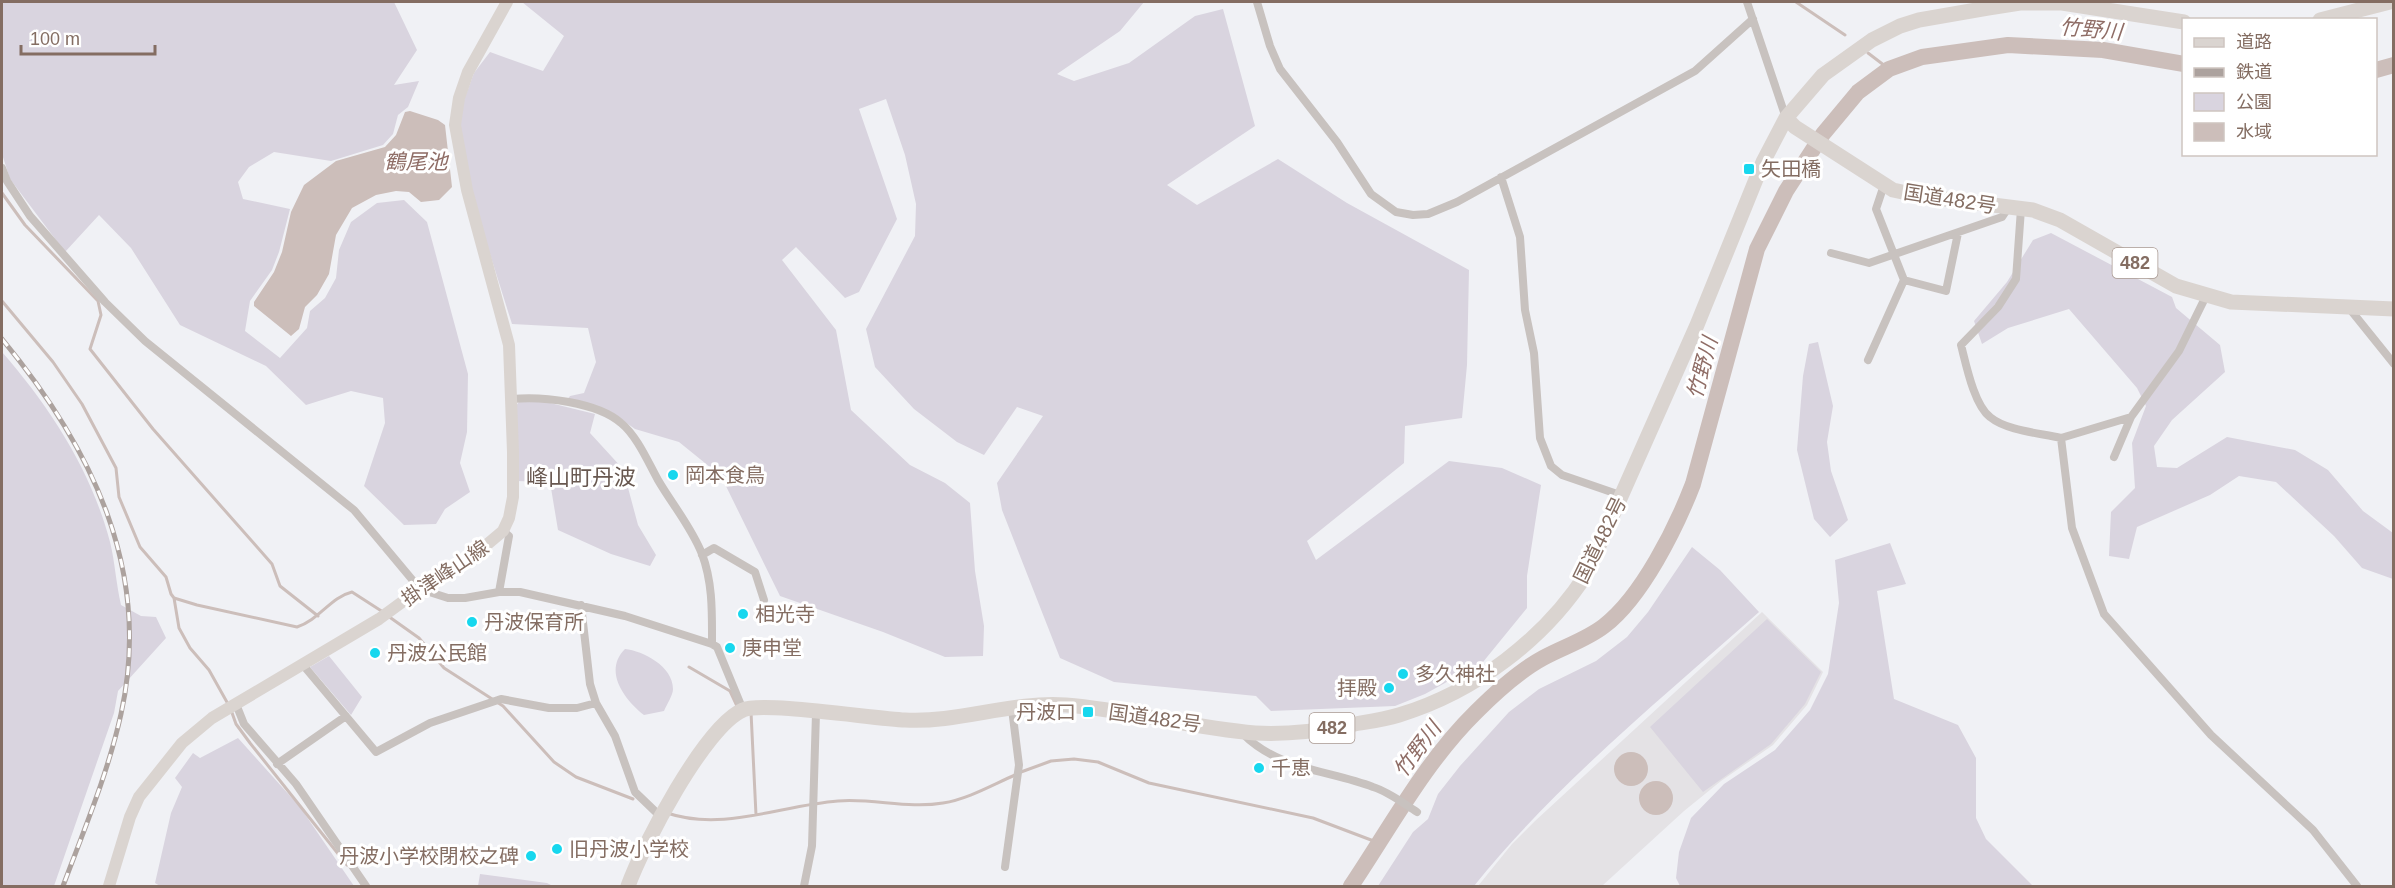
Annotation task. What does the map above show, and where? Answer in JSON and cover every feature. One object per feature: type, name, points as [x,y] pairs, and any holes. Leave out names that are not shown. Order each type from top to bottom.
[{"type":"highway","points":[[2328,18],[2390,2]]},
{"type":"highway","name":"482","points":[[1790,123],[1823,75],[1839,62],[1872,40],[1919,20],[2020,3],[2062,3],[2182,22]]},
{"type":"highway","name":"国道482号","points":[[743,710],[936,720],[1035,705],[1065,705],[1240,731],[1313,731],[1396,716],[1447,696],[1510,657],[1537,635],[1574,593],[1598,551],[1623,496],[1697,325],[1746,199],[1790,123],[1893,190],[1921,196],[2015,208],[2060,220],[2176,286],[2206,296],[2231,302],[2394,309]]},
{"type":"highway","points":[[628,886],[660,816],[706,746],[730,719],[743,710]]},
{"type":"main road","name":"掛津峰山線","points":[[109,886],[130,817],[139,797],[182,743],[232,706],[378,619],[420,589],[471,558],[503,531],[509,518],[513,497],[509,345],[466,190],[455,125],[459,98],[468,72],[507,2]]},
{"type":"street","points":[[1257,2],[1270,46],[1280,69],[1337,142],[1371,195],[1396,213],[1413,216],[1457,202],[1695,71],[1753,19]]},
{"type":"street","points":[[1747,2],[1790,123]]},
{"type":"street","points":[[2,168],[7,181],[30,216],[105,302],[145,341],[354,510],[420,589],[456,598],[499,592],[520,592],[625,616],[712,644],[717,647],[743,710]]},
{"type":"street","points":[[1501,177],[1520,237],[1525,310],[1534,353],[1540,438],[1551,466],[1562,475],[1623,496]]},
{"type":"street","points":[[1868,360],[1904,280],[1876,209],[1884,185]]},
{"type":"street","points":[[1831,254],[1869,263],[2002,217],[2015,208]]},
{"type":"street","points":[[2015,208],[2016,279],[1998,307],[1961,345],[1980,404],[1988,416],[2008,425],[2061,438],[2131,417]]},
{"type":"street","points":[[1904,280],[1946,291],[1958,233]]},
{"type":"street","points":[[2114,457],[2131,417],[2179,351],[2206,296]]},
{"type":"street","points":[[2349,308],[2394,364]]},
{"type":"street","points":[[512,399],[535,397],[556,400],[599,411],[623,424],[691,532],[702,555],[711,590],[712,644]]},
{"type":"street","points":[[2061,438],[2072,528],[2104,614],[2211,735],[2313,830],[2357,886]]},
{"type":"street","points":[[499,592],[509,536],[503,531]]},
{"type":"street","points":[[702,555],[714,548],[755,572],[764,600]]},
{"type":"street","points":[[581,605],[590,684],[596,703],[615,736],[635,792],[660,816]]},
{"type":"street","points":[[303,665],[376,752],[430,723],[501,699],[549,708],[577,708],[596,703]]},
{"type":"street","points":[[232,706],[277,764],[296,784],[366,886]]},
{"type":"street","points":[[1005,867],[1019,765],[1012,709]]},
{"type":"street","points":[[804,886],[812,846],[816,712]]},
{"type":"street","points":[[277,764],[346,716]]},
{"type":"street","points":[[1240,731],[1275,757],[1299,768],[1384,791],[1417,812]]},
{"type":"shaded area","points":[[1762,612],[1823,672],[1807,705],[1773,745],[1721,781],[1684,811],[1602,886],[1478,886],[1512,844],[1535,821]]},
{"type":"green space","points":[[2,2],[394,2],[417,50],[394,85],[419,81],[408,107],[398,115],[393,134],[383,145],[331,161],[274,152],[249,167],[238,182],[243,199],[290,209],[272,270],[250,301],[245,331],[280,358],[307,328],[310,311],[325,298],[336,278],[339,250],[351,222],[377,203],[404,200],[427,222],[468,374],[467,432],[460,463],[470,492],[445,509],[436,524],[404,525],[364,486],[385,423],[383,398],[351,391],[306,405],[266,366],[180,325],[131,248],[99,215],[65,252],[10,179],[2,154]]},
{"type":"green space","points":[[522,2],[1144,2],[1120,31],[1057,74],[1074,81],[1129,63],[1195,16],[1223,9],[1255,126],[1167,185],[1197,205],[1278,159],[1347,203],[1469,270],[1467,365],[1462,418],[1405,426],[1404,463],[1307,541],[1316,560],[1449,461],[1502,468],[1541,485],[1527,576],[1527,608],[1483,662],[1425,694],[1395,706],[1271,711],[1256,696],[1114,682],[1060,658],[1002,510],[997,483],[1043,416],[1017,407],[984,455],[957,442],[914,409],[875,367],[866,329],[915,236],[916,204],[905,155],[886,99],[859,109],[897,219],[859,292],[845,298],[796,247],[782,260],[836,330],[851,410],[910,465],[945,483],[970,503],[975,571],[984,626],[983,656],[945,657],[883,632],[780,596],[721,476],[679,442],[635,429],[611,412],[567,400],[570,396],[584,393],[596,362],[588,328],[512,324],[473,200],[460,127],[464,100],[474,73],[490,52],[543,71],[564,36]]},
{"type":"green space","points":[[2051,233],[2172,297],[2176,308],[2220,345],[2225,372],[2172,420],[2154,446],[2157,467],[2177,468],[2227,437],[2295,450],[2328,470],[2363,511],[2393,533],[2393,579],[2362,568],[2334,536],[2276,482],[2239,476],[2210,495],[2137,527],[2129,559],[2109,556],[2111,512],[2135,488],[2132,443],[2146,406],[2137,388],[2069,309],[2008,328],[1982,344],[1974,321],[2007,282],[2033,240]]},
{"type":"green space","points":[[1818,342],[1833,406],[1827,442],[1831,471],[1848,520],[1830,537],[1814,519],[1797,450],[1803,376],[1809,344]]},
{"type":"green space","points":[[2,352],[52,417],[92,490],[110,542],[121,605],[141,616],[156,617],[166,638],[118,691],[114,713],[54,886],[2,886]]},
{"type":"green space","points":[[534,399],[595,414],[590,433],[623,469],[638,525],[656,555],[650,566],[611,554],[558,530],[550,482],[516,481],[515,407],[519,402]]},
{"type":"green space","points":[[1890,543],[1906,584],[1877,591],[1894,699],[1958,725],[1976,758],[1976,818],[1986,839],[2033,886],[1680,886],[1676,878],[1679,852],[1691,818],[1724,784],[1775,750],[1810,710],[1828,674],[1839,603],[1835,560]]},
{"type":"green space","points":[[1692,547],[1720,570],[1759,612],[1574,777],[1539,812],[1474,886],[1378,886],[1413,832],[1428,819],[1438,794],[1509,712],[1539,689],[1596,661],[1627,637],[1648,612]]},
{"type":"green space","points":[[1767,619],[1821,672],[1805,704],[1771,744],[1703,792],[1650,727]]},
{"type":"green space","points":[[625,649],[648,656],[668,673],[673,689],[664,711],[644,715],[623,693],[616,675],[616,666]]},
{"type":"green space","points":[[329,656],[362,697],[351,715],[310,667]]},
{"type":"green space","points":[[238,738],[300,807],[354,886],[160,886],[155,883],[171,813],[182,787],[175,778],[193,753],[200,758]]},
{"type":"green space","points":[[480,874],[547,883],[553,886],[478,886]]},
{"type":"water","name":"鶴尾池","points":[[410,111],[438,120],[445,125],[452,187],[439,200],[421,202],[409,192],[396,191],[376,195],[352,208],[336,235],[329,274],[317,295],[305,307],[299,329],[291,336],[254,306],[254,302],[274,272],[282,252],[291,212],[304,185],[336,161],[385,147],[396,135],[405,112]]},
{"type":"water","points":[[1631,752],[1643,757],[1648,769],[1643,781],[1631,786],[1619,781],[1614,769],[1619,757]]},
{"type":"water","points":[[1656,781],[1668,786],[1673,798],[1668,810],[1656,815],[1644,810],[1639,798],[1644,786]]},
{"type":"waterway","points":[[1796,2],[1845,35]]},
{"type":"waterway","name":"竹野川","points":[[1351,886],[1424,774],[1440,752],[1476,712],[1525,669],[1604,626],[1632,598],[1644,580],[1667,541],[1693,484],[1757,249],[1786,191],[1823,134],[1858,92],[1889,69],[1922,57],[2008,45],[2103,50],[2182,64]]},
{"type":"waterway","points":[[1868,53],[1889,69]]},
{"type":"waterway","name":"竹野川","points":[[2377,70],[2394,65]]},
{"type":"waterway","points":[[2,193],[25,225],[98,301],[101,315],[90,349],[153,429],[272,564],[280,586],[318,616]]},
{"type":"waterway","points":[[2,301],[53,362],[82,404],[116,468],[119,497],[140,547],[166,577],[174,598],[179,628],[190,648],[209,670],[228,704]]},
{"type":"waterway","points":[[174,598],[297,627],[352,592],[383,612]]},
{"type":"waterway","points":[[388,616],[419,638],[444,668],[503,706],[554,762],[576,777],[633,799]]},
{"type":"waterway","points":[[689,667],[730,691],[737,706]]},
{"type":"waterway","points":[[231,710],[236,724],[250,743],[347,865]]},
{"type":"waterway","points":[[751,712],[756,815]]},
{"type":"waterway","points":[[1021,772],[1051,761],[1074,759],[1098,762],[1149,783],[1313,818],[1379,843]]},
{"type":"waterway","points":[[667,813],[709,820],[731,819],[817,803],[851,800],[930,805],[962,798],[1015,775]]},
{"type":"railway","points":[[2,339],[34,380],[63,423],[87,467],[107,513],[121,561],[128,610],[129,661],[116,736],[63,886]]},
{"type":"place","name":"矢田橋","points":[[1749,169]]},
{"type":"place","name":"岡本食鳥","points":[[673,475]]},
{"type":"place","name":"相光寺","points":[[743,614]]},
{"type":"place","name":"丹波保育所","points":[[472,622]]},
{"type":"place","name":"庚申堂","points":[[730,648]]},
{"type":"place","name":"丹波公民館","points":[[375,653]]},
{"type":"place","name":"多久神社","points":[[1403,674]]},
{"type":"place","name":"拝殿","points":[[1389,688]]},
{"type":"place","name":"丹波口","points":[[1088,712]]},
{"type":"place","name":"千恵","points":[[1259,768]]},
{"type":"place","name":"旧丹波小学校","points":[[557,849]]},
{"type":"place","name":"丹波小学校閉校之碑","points":[[531,856]]},
{"type":"district","name":"峰山町丹波","points":[[581,477]]}]
